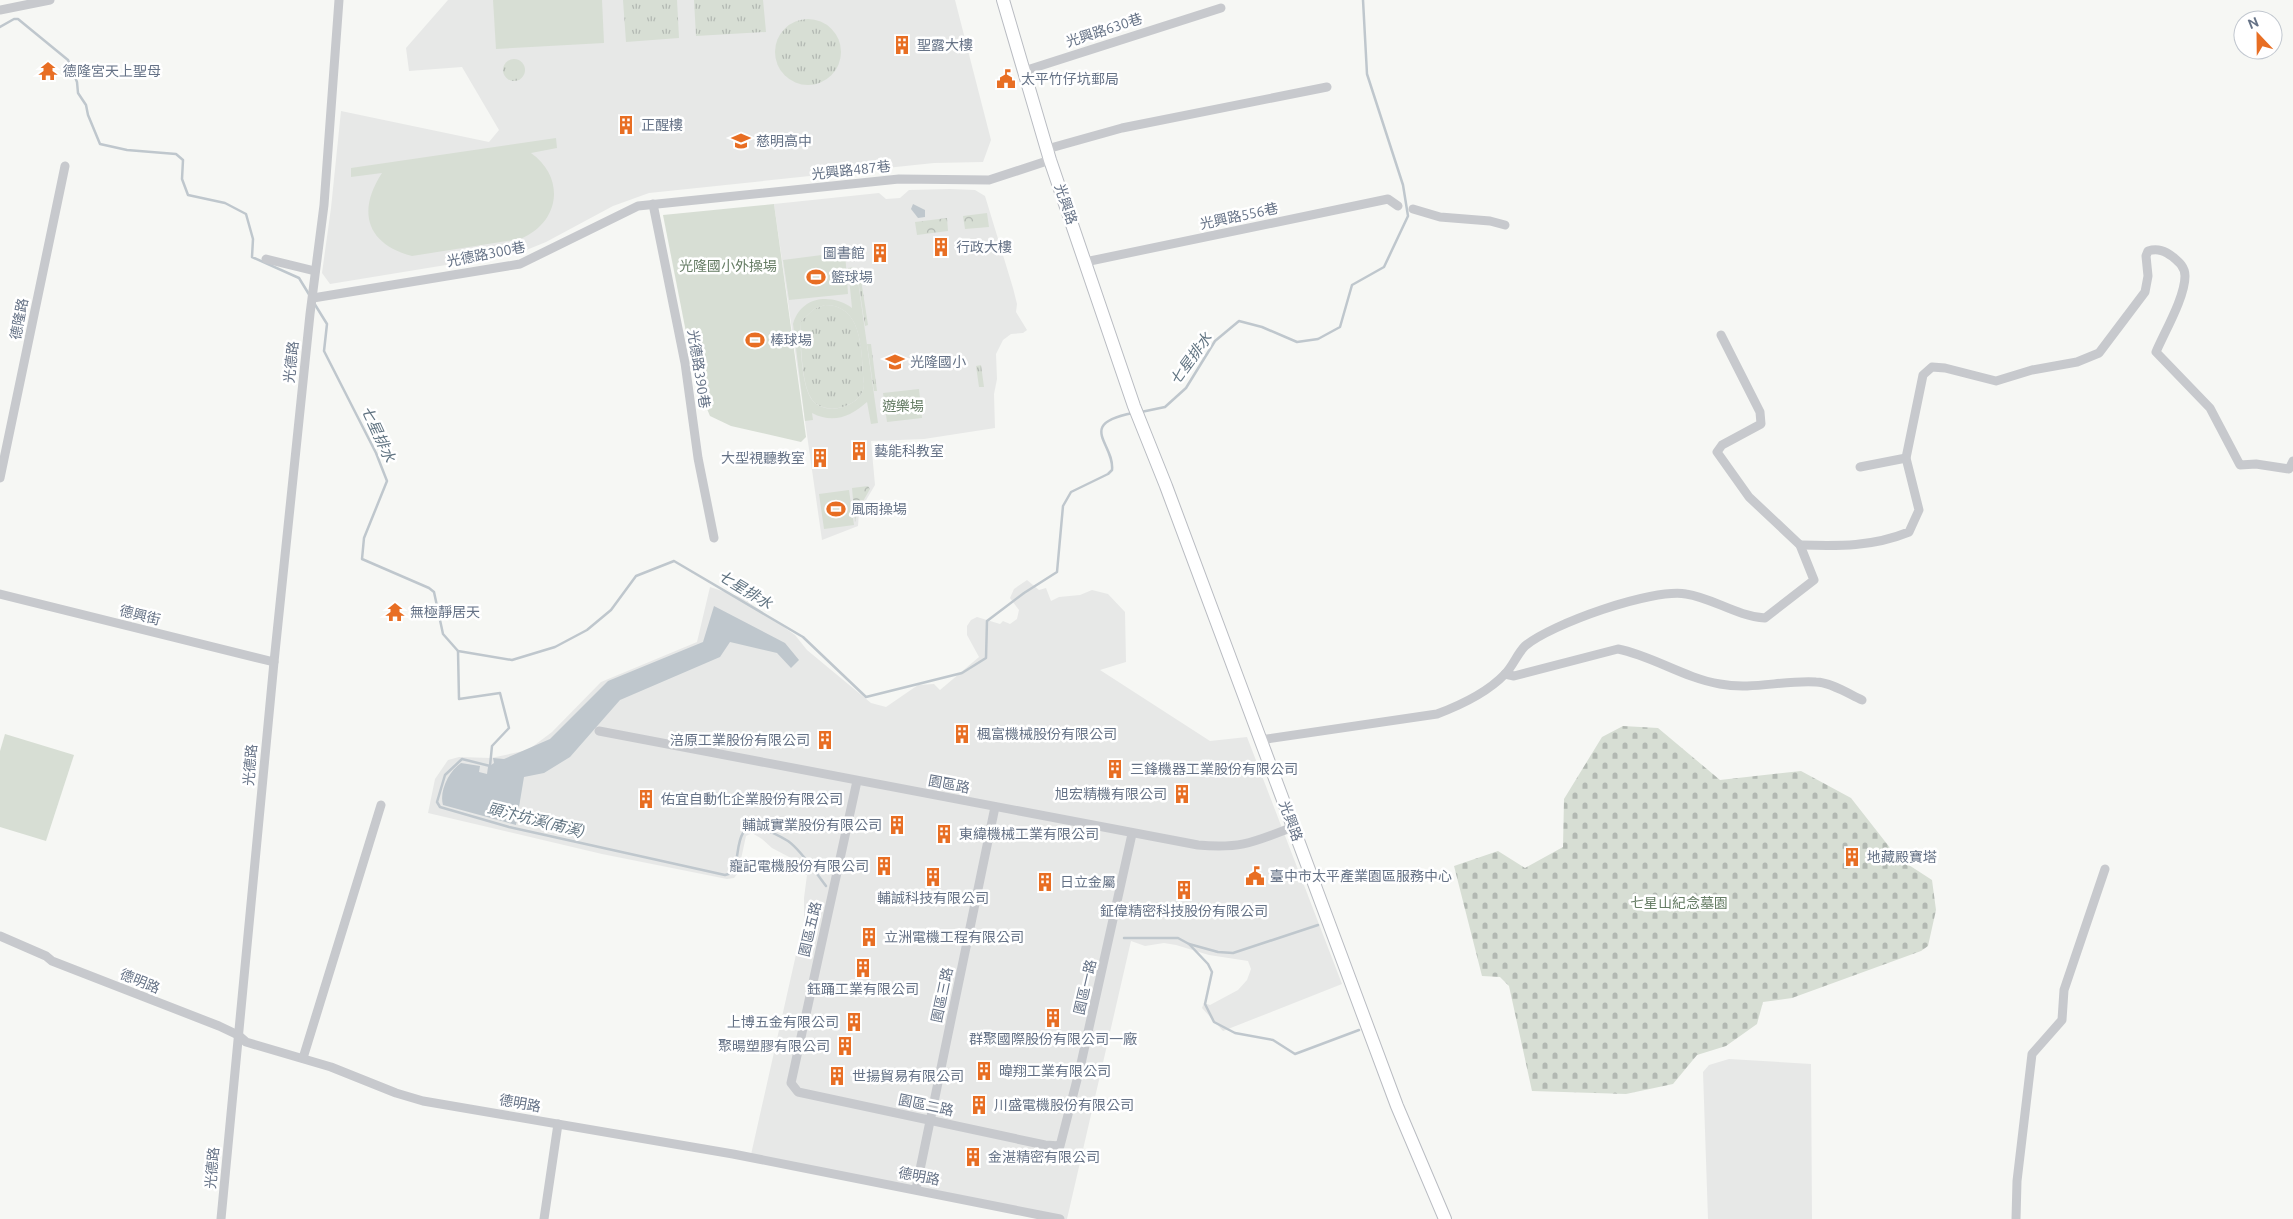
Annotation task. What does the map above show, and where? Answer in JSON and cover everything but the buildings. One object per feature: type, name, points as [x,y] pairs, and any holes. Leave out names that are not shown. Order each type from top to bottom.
[{"type":"main road","name":"光興路","points":[[1003,0],[1049,155],[1139,422],[1166,486],[1397,1106],[1445,1219]]},
{"type":"street","points":[[0,10],[50,0]]},
{"type":"street","points":[[313,298],[324,205],[339,0]]},
{"type":"street","name":"光興路630巷","points":[[1024,71],[1222,8]]},
{"type":"street","name":"光興路487巷","points":[[653,204],[905,178],[989,180],[1122,128],[1327,87]]},
{"type":"street","name":"德隆路","points":[[0,478],[66,166]]},
{"type":"street","name":"光興路556巷","points":[[1085,262],[1388,200],[1398,206]]},
{"type":"street","name":"光德路300巷","points":[[313,298],[520,264],[536,258],[622,212],[638,206],[653,204]]},
{"type":"street","name":"光德路390巷","points":[[653,204],[686,363],[698,458],[714,538]]},
{"type":"street","points":[[1413,209],[1440,217],[1490,221],[1505,225]]},
{"type":"street","points":[[1800,545],[1852,546],[1894,538],[1909,532],[1919,510],[1906,458],[1922,375],[1932,367],[1945,368],[1996,381],[2032,370],[2077,362],[2099,353],[2145,292],[2148,276],[2146,256],[2148,251],[2155,249],[2167,252],[2181,264],[2186,274],[2182,292],[2156,352],[2210,408],[2240,465],[2256,464],[2289,469],[2293,461]]},
{"type":"street","points":[[266,259],[315,271]]},
{"type":"street","name":"光德路","points":[[221,1219],[274,662],[313,298]]},
{"type":"street","points":[[1260,740],[1437,714],[1464,704],[1505,674],[1525,647],[1553,630],[1633,599],[1655,594],[1686,594],[1750,617],[1765,618],[1814,580],[1800,545],[1749,497],[1717,452],[1722,445],[1761,424],[1762,420],[1760,412],[1721,334]]},
{"type":"street","points":[[1860,467],[1906,458]]},
{"type":"street","name":"德興街","points":[[0,594],[274,662]]},
{"type":"street","points":[[1505,674],[1514,676],[1618,649],[1635,652],[1688,676],[1719,684],[1752,687],[1818,682],[1862,700]]},
{"type":"street","name":"園區路","points":[[599,731],[1132,834],[1198,845],[1234,847],[1247,845],[1293,827]]},
{"type":"street","name":"園區五路","points":[[791,1083],[857,781]]},
{"type":"street","points":[[303,1058],[382,805]]},
{"type":"street","name":"園區三路","points":[[916,1189],[995,807]]},
{"type":"street","name":"園區一路","points":[[1060,1146],[1083,1059],[1132,834]]},
{"type":"street","points":[[2016,1219],[2017,1181],[2032,1054],[2062,1020],[2064,990],[2105,869]]},
{"type":"street","name":"德明路","points":[[0,936],[46,956],[52,961],[238,1035],[246,1042],[303,1058],[396,1093],[423,1101],[916,1189],[1060,1219]]},
{"type":"street","name":"園區二路","points":[[791,1083],[798,1092],[1045,1145],[1060,1146]]},
{"type":"street","points":[[544,1219],[558,1124]]},
{"type":"shaded area","name":"慈明高中","points":[[448,0],[955,0],[991,140],[983,162],[934,163],[649,193],[613,206],[546,242],[519,253],[330,284],[322,273],[341,111],[489,142],[499,130],[462,67],[409,71],[406,48]]},
{"type":"shaded area","name":"光隆國小","points":[[909,190],[975,190],[985,196],[1013,288],[1017,304],[1016,312],[1027,330],[1023,333],[1011,334],[1003,340],[996,354],[995,428],[924,439],[871,441],[875,485],[859,512],[858,526],[822,540],[774,204],[879,193],[886,199],[900,198]]},
{"type":"shaded area","points":[[913,204],[925,210],[925,217],[918,218],[911,209]]},
{"type":"shaded area","points":[[1027,580],[1039,590],[1046,588],[1051,601],[1059,597],[1080,595],[1092,590],[1108,594],[1125,612],[1126,662],[1100,670],[1210,741],[1247,737],[1342,984],[1223,1031],[1202,1008],[1204,1003],[1210,1005],[1238,990],[1247,980],[1251,969],[1248,961],[1209,955],[1176,945],[1164,943],[1145,946],[1131,941],[1067,1219],[1044,1219],[750,1159],[804,919],[807,875],[801,872],[791,858],[772,848],[762,839],[752,833],[746,836],[738,873],[734,878],[727,879],[602,854],[428,813],[435,779],[448,760],[459,757],[491,758],[528,750],[552,732],[601,682],[697,642],[710,587],[743,598],[795,635],[807,650],[871,703],[886,707],[918,685],[934,684],[940,690],[979,657],[967,635],[967,626],[971,620],[977,617],[1000,624],[1003,621],[1010,624],[1017,619],[1019,610],[1010,598],[1014,589]]},
{"type":"shaded area","points":[[714,606],[785,643],[799,660],[791,668],[777,653],[730,642],[720,657],[620,700],[570,757],[544,773],[524,777],[516,825],[443,805],[442,794],[446,782],[461,763],[480,766],[479,772],[487,774],[488,767],[494,763],[493,758],[504,759],[550,739],[608,681],[703,642]]},
{"type":"shaded area","points":[[1729,1059],[1811,1064],[1812,1219],[1708,1219],[1703,1072],[1709,1065]]},
{"type":"green space","points":[[493,0],[602,0],[604,43],[496,49]]},
{"type":"green space","points":[[623,0],[677,0],[679,38],[626,42]]},
{"type":"green space","points":[[694,0],[763,0],[766,32],[696,36]]},
{"type":"green space","points":[[808,19],[821,22],[831,29],[838,39],[841,52],[838,65],[831,75],[821,82],[808,85],[795,82],[785,75],[778,65],[775,52],[778,39],[785,29],[795,22]]},
{"type":"green space","points":[[514,59],[522,62],[525,70],[522,78],[514,81],[506,78],[503,70],[506,62]]},
{"type":"green space","points":[[556,138],[557,148],[531,153],[542,163],[550,175],[554,199],[550,211],[544,222],[533,232],[520,239],[412,256],[396,251],[384,243],[376,234],[370,224],[368,213],[374,187],[382,173],[351,177],[351,168]]},
{"type":"green space","name":"光隆國小外操場","points":[[774,204],[806,437],[801,442],[731,426],[710,416],[696,383],[663,215]]},
{"type":"green space","points":[[987,213],[989,227],[965,229],[963,216]]},
{"type":"green space","points":[[947,218],[948,231],[917,235],[915,222]]},
{"type":"green space","name":"籃球場","points":[[845,252],[848,294],[789,300],[783,260]]},
{"type":"green space","points":[[856,267],[878,423],[871,424],[867,402],[848,415],[827,418],[812,413],[813,420],[805,421],[793,324],[803,308],[818,300],[835,300],[852,308],[848,268]],"holes":[[[825,305],[838,307],[848,313],[858,334],[864,384],[862,392],[852,403],[844,407],[827,408],[819,406],[813,401],[806,386],[802,363],[800,322],[814,309]]]},
{"type":"green space","points":[[857,273],[860,273],[868,325],[865,326]]},
{"type":"green space","points":[[825,305],[838,307],[848,313],[854,323],[861,347],[864,384],[862,392],[857,399],[842,407],[824,407],[817,404],[811,398],[803,372],[800,322],[814,309]]},
{"type":"green space","points":[[867,344],[871,344],[877,391],[874,391]]},
{"type":"green space","points":[[981,365],[984,387],[979,387],[976,366]]},
{"type":"green space","name":"遊樂場","points":[[919,389],[922,418],[887,422],[883,393]]},
{"type":"green space","points":[[868,486],[870,489],[858,510],[855,522],[852,488]]},
{"type":"green space","name":"風雨操場","points":[[849,490],[854,525],[824,529],[819,494]]},
{"type":"green space","name":"七星山紀念墓園","points":[[1623,726],[1658,728],[1720,780],[1801,771],[1851,798],[1898,858],[1932,880],[1936,910],[1928,946],[1921,951],[1792,998],[1763,1002],[1757,1024],[1726,1046],[1697,1055],[1673,1084],[1626,1094],[1532,1091],[1509,986],[1500,977],[1482,976],[1454,866],[1498,851],[1525,868],[1563,847],[1564,799],[1602,737]]},
{"type":"green space","points":[[5,734],[74,755],[46,841],[0,827],[0,751]]},
{"type":"waterway","name":"七星排水","points":[[1141,412],[1165,407],[1186,388],[1215,341],[1239,321],[1262,327],[1297,342],[1318,339],[1340,327],[1352,285],[1384,267],[1408,216],[1403,185],[1367,74],[1363,0]]},
{"type":"waterway","name":"七星排水","points":[[0,27],[14,19],[18,19],[68,60],[77,82],[78,93],[86,105],[100,144],[127,150],[176,154],[183,160],[182,179],[188,195],[225,203],[246,214],[253,239],[252,257],[299,278],[310,296]]},
{"type":"waterway","name":"七星排水","points":[[314,303],[327,324],[324,351],[376,453],[387,481],[364,538],[362,559],[429,588],[434,592],[443,634],[458,651],[512,660],[555,647],[587,630],[611,610],[636,576],[674,561],[803,637],[866,697],[962,673],[986,658],[987,621],[1024,593],[1057,572],[1063,506],[1071,492],[1108,474],[1112,470],[1111,461],[1102,436],[1102,429],[1106,423],[1133,413]]},
{"type":"waterway","name":"頭汴坑溪(南溪)","points":[[458,651],[459,699],[500,693],[509,728],[492,746],[490,766],[462,759],[445,775],[437,802],[440,807],[509,827],[725,875],[732,873],[734,869],[739,842],[743,833],[747,829],[759,828],[778,835],[793,845],[826,886]]},
{"type":"waterway","name":"頭汴坑溪(南溪)","points":[[1124,938],[1178,938],[1189,944],[1218,952],[1233,953],[1318,925]]},
{"type":"waterway","name":"頭汴坑溪(南溪)","points":[[1189,944],[1208,964],[1212,972],[1205,1004],[1214,1022],[1235,1033],[1273,1040],[1295,1054],[1359,1030]]},
{"type":"place","name":"聖露大樓","points":[[902,45]]},
{"type":"place","name":"德隆宮天上聖母","points":[[48,71]]},
{"type":"place","name":"太平竹仔坑郵局","points":[[1006,79]]},
{"type":"place","name":"正醒樓","points":[[626,125]]},
{"type":"place","name":"慈明高中","points":[[741,141]]},
{"type":"place","name":"行政大樓","points":[[941,247]]},
{"type":"place","name":"圖書館","points":[[880,253]]},
{"type":"place","name":"籃球場","points":[[816,277]]},
{"type":"place","name":"棒球場","points":[[755,340]]},
{"type":"place","name":"光隆國小","points":[[895,362]]},
{"type":"place","name":"藝能科教室","points":[[859,451]]},
{"type":"place","name":"大型視聽教室","points":[[820,458]]},
{"type":"place","name":"風雨操場","points":[[836,509]]},
{"type":"place","name":"無極靜居天","points":[[395,612]]},
{"type":"place","name":"楓富機械股份有限公司","points":[[962,734]]},
{"type":"place","name":"涪原工業股份有限公司","points":[[825,740]]},
{"type":"place","name":"三鋒機器工業股份有限公司","points":[[1115,769]]},
{"type":"place","name":"旭宏精機有限公司","points":[[1182,794]]},
{"type":"place","name":"佑宜自動化企業股份有限公司","points":[[646,799]]},
{"type":"place","name":"輔誠實業股份有限公司","points":[[897,825]]},
{"type":"place","name":"東緯機械工業有限公司","points":[[944,834]]},
{"type":"place","name":"地藏殿寶塔","points":[[1852,857]]},
{"type":"place","name":"巃記電機股份有限公司","points":[[884,866]]},
{"type":"place","name":"臺中市太平產業園區服務中心","points":[[1255,876]]},
{"type":"place","name":"輔誠科技有限公司","points":[[933,877]]},
{"type":"place","name":"日立金屬","points":[[1045,882]]},
{"type":"place","name":"鉦偉精密科技股份有限公司","points":[[1184,890]]},
{"type":"place","name":"立洲電機工程有限公司","points":[[869,937]]},
{"type":"place","name":"鈺踊工業有限公司","points":[[863,968]]},
{"type":"place","name":"群聚國際股份有限公司一廠","points":[[1053,1018]]},
{"type":"place","name":"上博五金有限公司","points":[[854,1022]]},
{"type":"place","name":"聚暘塑膠有限公司","points":[[845,1046]]},
{"type":"place","name":"暐翔工業有限公司","points":[[984,1071]]},
{"type":"place","name":"世揚貿易有限公司","points":[[837,1076]]},
{"type":"place","name":"川盛電機股份有限公司","points":[[979,1105]]},
{"type":"place","name":"金湛精密有限公司","points":[[973,1157]]}]
